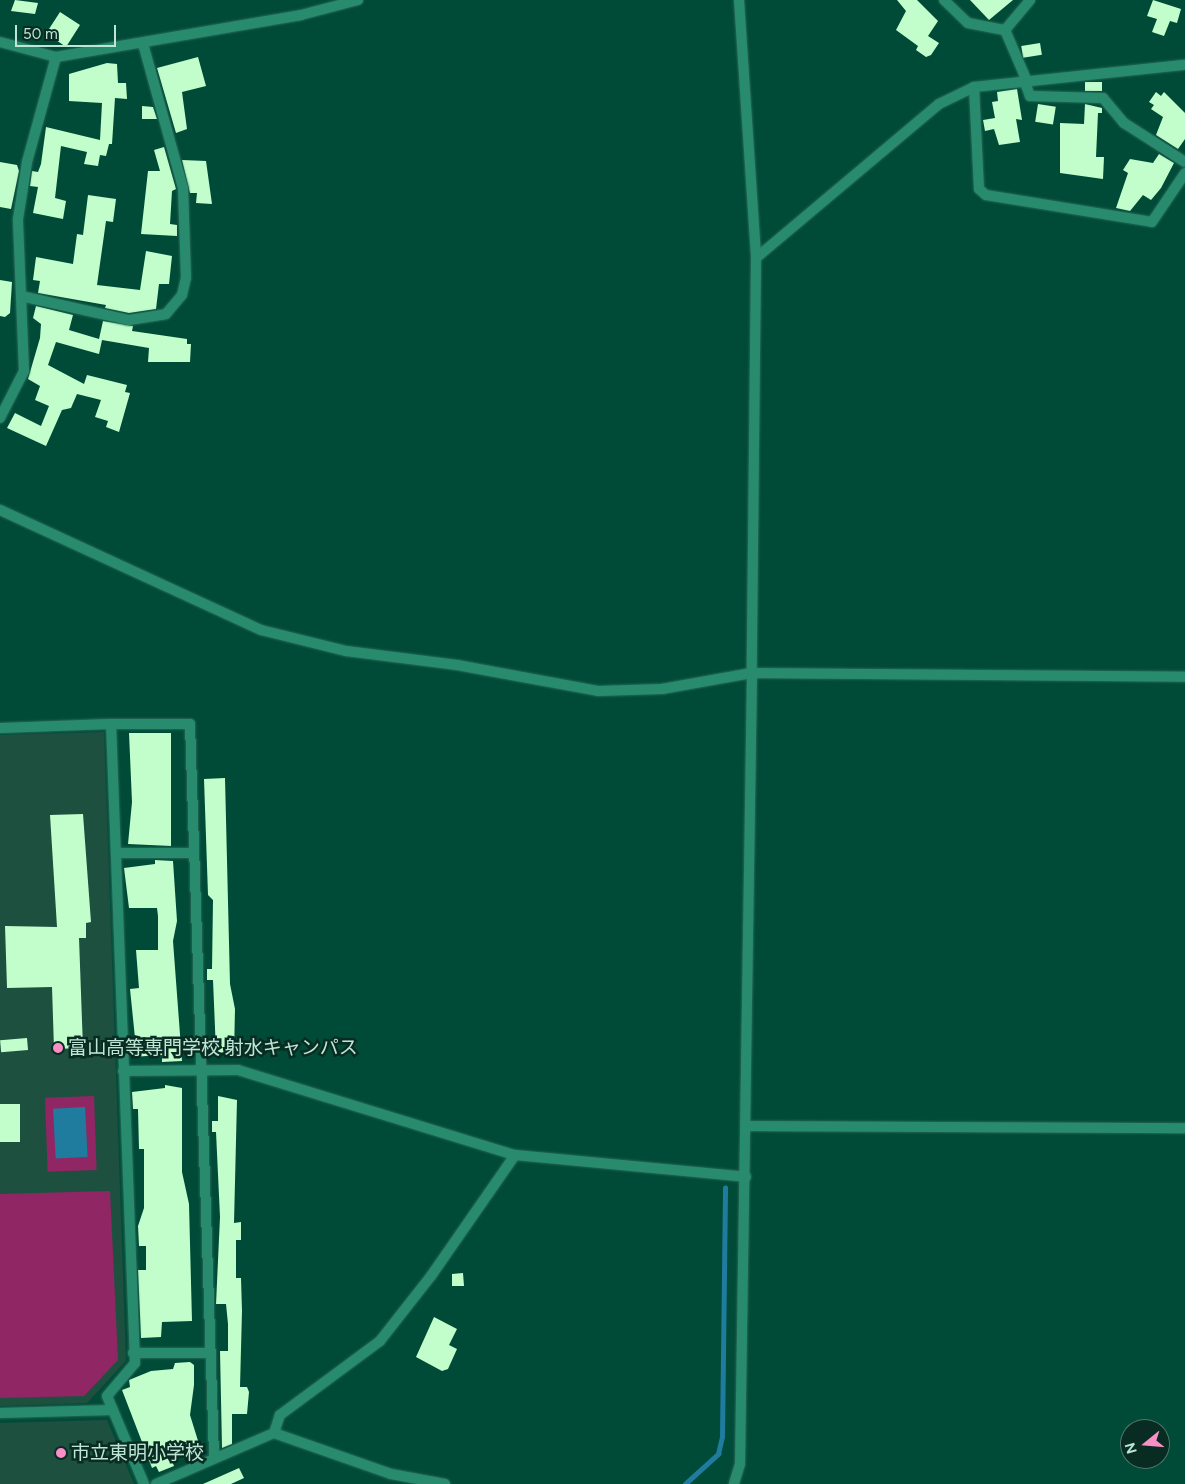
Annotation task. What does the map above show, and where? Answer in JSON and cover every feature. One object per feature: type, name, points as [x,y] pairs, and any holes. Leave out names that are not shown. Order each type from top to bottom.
[{"type":"street","points":[[0,42],[56,57],[143,44],[358,0]]},
{"type":"street","points":[[734,1484],[740,1464],[743,1176],[747,1126],[756,258],[739,0]]},
{"type":"street","points":[[944,0],[968,23],[1005,30]]},
{"type":"street","points":[[1005,30],[1030,0]]},
{"type":"street","points":[[1005,30],[1030,96],[1103,98],[1124,123],[1185,162]]},
{"type":"street","points":[[21,296],[129,320],[166,314],[182,295],[186,278],[182,188],[143,44]]},
{"type":"street","points":[[0,418],[24,371],[18,219],[27,162],[56,57]]},
{"type":"street","points":[[756,258],[939,104],[974,87],[1025,79],[1185,65]]},
{"type":"street","points":[[974,87],[979,189],[986,195],[1152,222],[1185,173]]},
{"type":"street","points":[[0,510],[261,630],[346,651],[457,665],[598,691],[662,689],[752,673],[1185,677]]},
{"type":"street","points":[[0,728],[111,724],[190,724],[192,853],[214,1457]]},
{"type":"street","points":[[111,724],[133,1353],[135,1363],[107,1396],[144,1484]]},
{"type":"street","points":[[116,854],[192,853]]},
{"type":"street","points":[[123,1071],[238,1070],[515,1155],[743,1176]]},
{"type":"street","points":[[747,1126],[1185,1128]]},
{"type":"street","points":[[274,1433],[280,1415],[380,1341],[431,1276],[515,1155]]},
{"type":"street","points":[[133,1353],[210,1353]]},
{"type":"street","points":[[0,1413],[113,1410]]},
{"type":"street","points":[[156,1484],[214,1457],[274,1433],[391,1474],[445,1484]]},
{"type":"shaded area","name":"富山高等専門学校 射水キャンパス","points":[[104,732],[126,1361],[87,1403],[0,1406],[0,735]]},
{"type":"shaded area","points":[[94,1096],[97,1170],[48,1172],[45,1098]]},
{"type":"shaded area","points":[[110,1191],[118,1360],[84,1396],[0,1398],[0,1194]]},
{"type":"shaded area","name":"市立東明小学校","points":[[107,1420],[134,1484],[0,1484],[0,1423]]},
{"type":"water","points":[[85,1107],[88,1157],[56,1159],[53,1109]]},
{"type":"building","points":[[15,0],[38,3],[35,14],[11,11]]},
{"type":"building","points":[[897,0],[917,0],[938,21],[928,36],[939,43],[931,55],[926,57],[916,50],[918,46],[896,30],[906,11]]},
{"type":"building","points":[[970,0],[1013,0],[989,20]]},
{"type":"building","points":[[1153,0],[1181,9],[1177,23],[1170,21],[1164,36],[1152,32],[1157,19],[1147,16]]},
{"type":"building","points":[[60,12],[80,25],[66,47],[49,35],[52,31],[49,29]]},
{"type":"building","points":[[1040,43],[1042,55],[1023,58],[1021,46]]},
{"type":"building","points":[[198,57],[206,86],[182,92],[187,129],[176,133],[157,68]]},
{"type":"building","points":[[107,63],[117,64],[118,83],[126,83],[127,99],[115,98],[112,144],[109,144],[106,156],[100,155],[98,166],[84,164],[87,152],[61,146],[55,198],[66,201],[63,219],[33,213],[38,187],[30,186],[32,171],[38,172],[41,164],[46,127],[100,140],[102,103],[69,101],[69,74]]},
{"type":"building","points":[[1085,82],[1102,82],[1102,91],[1085,91]]},
{"type":"building","points":[[1017,89],[1022,120],[1016,119],[1020,142],[999,145],[994,129],[985,131],[983,120],[995,118],[992,102],[998,101],[997,92]]},
{"type":"building","points":[[1156,92],[1161,96],[1164,92],[1185,113],[1185,139],[1178,149],[1156,135],[1163,117],[1151,109],[1154,105],[1149,102]]},
{"type":"building","points":[[1038,104],[1056,107],[1053,125],[1035,122]]},
{"type":"building","points":[[1085,104],[1102,108],[1102,113],[1098,113],[1096,157],[1104,157],[1103,179],[1060,173],[1060,123],[1084,124]]},
{"type":"building","points":[[142,106],[153,107],[157,119],[142,119]]},
{"type":"building","points":[[164,147],[176,189],[172,191],[170,224],[177,225],[177,236],[141,234],[148,171],[160,171],[154,150]]},
{"type":"building","points":[[1159,154],[1174,163],[1161,188],[1151,200],[1143,195],[1130,211],[1116,208],[1128,173],[1123,170],[1130,159],[1153,163]]},
{"type":"building","points":[[182,160],[206,161],[212,204],[196,203],[197,193],[190,193]]},
{"type":"building","points":[[0,162],[17,165],[19,171],[11,209],[0,207]]},
{"type":"building","points":[[88,195],[116,199],[113,222],[106,221],[97,285],[140,290],[146,251],[172,256],[169,284],[159,284],[156,309],[129,313],[105,308],[106,305],[38,293],[40,281],[33,280],[36,257],[73,264],[77,234],[83,235]]},
{"type":"building","points":[[0,280],[12,282],[10,313],[5,317],[0,316]]},
{"type":"building","points":[[36,306],[73,315],[69,330],[99,339],[103,321],[133,326],[132,331],[187,339],[187,344],[191,344],[190,362],[148,362],[149,348],[102,340],[99,354],[56,342],[48,365],[84,384],[87,375],[127,385],[125,392],[130,393],[119,432],[106,427],[108,421],[95,417],[101,400],[77,394],[71,408],[62,410],[46,446],[7,428],[15,413],[41,426],[49,406],[35,400],[40,386],[28,379],[40,338],[41,324],[33,318]]},
{"type":"building","points":[[129,733],[171,733],[171,846],[128,844],[132,802]]},
{"type":"building","points":[[225,778],[230,984],[235,1009],[234,1054],[216,1052],[213,980],[207,980],[207,969],[212,969],[213,900],[208,895],[204,779]]},
{"type":"building","points":[[83,814],[91,922],[86,923],[86,938],[79,938],[83,1048],[54,1049],[52,987],[7,988],[5,926],[57,927],[50,815]]},
{"type":"building","points":[[155,860],[173,861],[177,921],[173,941],[182,1061],[162,1062],[162,1055],[131,1057],[130,1039],[135,1038],[130,989],[139,988],[136,950],[158,950],[158,916],[157,908],[129,908],[124,868],[155,864]]},
{"type":"building","points":[[27,1038],[28,1050],[1,1052],[0,1040]]},
{"type":"building","points":[[165,1085],[182,1088],[182,1172],[189,1204],[192,1321],[162,1322],[161,1337],[141,1338],[138,1270],[146,1270],[146,1246],[139,1246],[138,1226],[144,1208],[144,1149],[139,1149],[138,1109],[133,1109],[132,1092],[165,1088]]},
{"type":"building","points":[[218,1096],[237,1100],[234,1223],[241,1222],[241,1240],[236,1240],[236,1278],[241,1278],[242,1311],[240,1387],[247,1387],[249,1392],[247,1414],[232,1414],[232,1444],[222,1448],[220,1351],[228,1351],[228,1324],[226,1304],[216,1304],[220,1217],[216,1132],[212,1132],[212,1121],[218,1121]]},
{"type":"building","points":[[0,1104],[20,1104],[20,1142],[0,1142]]},
{"type":"building","points":[[463,1273],[464,1286],[452,1286],[452,1274]]},
{"type":"building","points":[[434,1317],[457,1329],[449,1345],[457,1349],[448,1369],[442,1371],[416,1357]]},
{"type":"building","points":[[190,1362],[194,1365],[194,1385],[190,1415],[199,1444],[170,1456],[174,1466],[159,1472],[156,1466],[152,1468],[122,1390],[130,1387],[129,1380],[151,1371],[173,1369],[175,1363]]},
{"type":"building","points":[[239,1468],[244,1478],[231,1484],[203,1484]]},
{"type":"waterway","points":[[685,1484],[718,1454],[722,1437],[725,1188]]},
{"type":"place","name":"富山高等専門学校 射水キャンパス","points":[[58,1048]]},
{"type":"place","name":"市立東明小学校","points":[[61,1453]]}]
